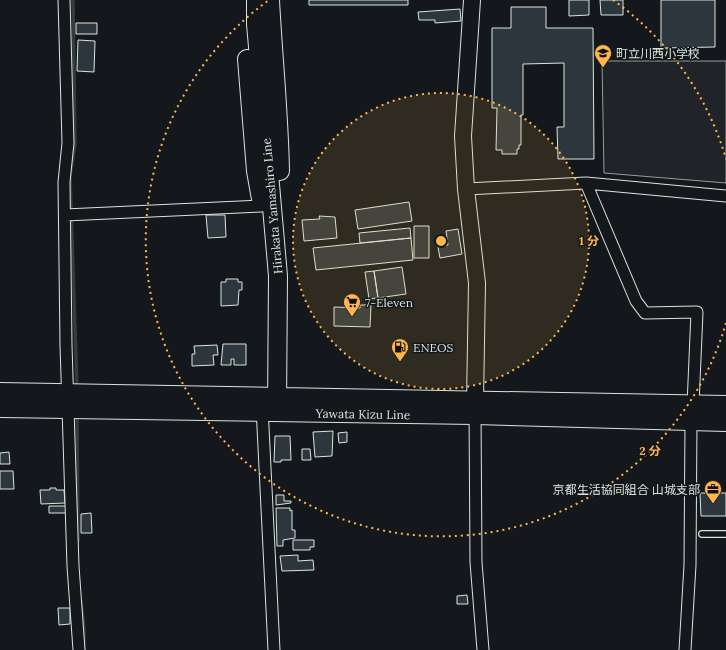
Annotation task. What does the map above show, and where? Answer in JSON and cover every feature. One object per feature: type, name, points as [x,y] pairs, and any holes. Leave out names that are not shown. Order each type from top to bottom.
[{"type":"main road","points":[[244,0],[256,171],[262,206],[278,276]]},
{"type":"main road","name":"Hirakata Yamashiro Line","points":[[256,0],[256,24],[278,276],[269,405]]},
{"type":"main road","points":[[270,0],[280,134],[281,214],[278,276]]},
{"type":"main road","name":"Yawata Kizu Line","points":[[0,392],[68,401],[692,413],[726,422]]},
{"type":"main road","name":"Yawata Kizu Line","points":[[0,408],[68,401]]},
{"type":"main road","name":"Yawata Kizu Line","points":[[692,413],[726,405]]},
{"type":"street","points":[[64,0],[68,143],[64,182],[68,401],[73,566],[79,650]]},
{"type":"street","points":[[472,0],[464,113],[464,162],[477,283],[475,408],[476,562],[483,650]]},
{"type":"street","points":[[466,189],[586,183],[726,196]]},
{"type":"street","points":[[586,183],[636,301],[645,313],[697,312],[692,413],[690,564],[685,650]]},
{"type":"street","points":[[65,215],[262,206]]},
{"type":"street","points":[[269,405],[274,650]]},
{"type":"lane","points":[[702,534],[726,534]]},
{"type":"shaded area","points":[[602,61],[726,61],[726,183],[604,173]]},
{"type":"building","points":[[309,0],[408,0],[408,5],[309,5]]},
{"type":"building","points":[[569,0],[589,0],[589,15],[569,16]]},
{"type":"building","points":[[600,0],[623,0],[623,15],[601,15]]},
{"type":"building","points":[[661,0],[715,0],[715,47],[661,48]]},
{"type":"building","points":[[511,7],[546,7],[546,28],[593,28],[594,159],[558,159],[557,127],[564,127],[564,63],[523,64],[523,115],[521,115],[521,145],[519,145],[519,149],[517,149],[517,154],[502,154],[502,150],[496,150],[497,108],[492,108],[492,28],[511,28]]},
{"type":"building","points":[[460,9],[461,21],[435,23],[435,20],[419,20],[418,12]]},
{"type":"building","points":[[76,23],[97,23],[97,34],[76,34]]},
{"type":"building","points":[[78,40],[95,41],[94,72],[77,71]]},
{"type":"building","points":[[409,202],[412,221],[358,229],[355,210]]},
{"type":"building","points":[[206,215],[225,215],[226,237],[208,238]]},
{"type":"building","points":[[319,216],[335,217],[337,238],[304,241],[302,220],[320,219]]},
{"type":"building","points":[[414,226],[429,226],[429,258],[414,258]]},
{"type":"building","points":[[410,228],[411,238],[360,243],[359,233]]},
{"type":"building","points":[[458,229],[462,254],[440,258],[438,247],[448,245],[446,231]]},
{"type":"building","points":[[411,238],[413,260],[316,270],[313,248]]},
{"type":"building","points":[[402,267],[406,294],[378,298],[374,271]]},
{"type":"building","points":[[374,271],[378,298],[369,299],[365,272]]},
{"type":"building","points":[[226,279],[238,279],[238,282],[242,282],[242,290],[239,290],[238,305],[221,306],[221,282],[226,282]]},
{"type":"building","name":"7-Eleven","points":[[360,305],[371,305],[370,327],[334,326],[334,307],[360,308]]},
{"type":"building","points":[[223,344],[246,344],[246,365],[234,365],[234,359],[231,359],[231,365],[221,365]]},
{"type":"building","points":[[217,345],[218,355],[213,355],[214,365],[192,366],[192,354],[195,354],[194,346]]},
{"type":"building","points":[[333,431],[332,456],[315,457],[313,432]]},
{"type":"building","points":[[347,432],[347,442],[339,443],[338,433]]},
{"type":"building","points":[[275,436],[290,436],[291,460],[274,462]]},
{"type":"building","points":[[302,449],[310,449],[311,460],[302,460]]},
{"type":"building","points":[[9,452],[10,464],[0,464],[0,453]]},
{"type":"building","points":[[0,471],[13,471],[14,489],[0,489]]},
{"type":"building","points":[[50,488],[64,490],[65,503],[41,504],[40,490],[50,490]]},
{"type":"building","name":"京都生活協同組合 山城支部","points":[[700,493],[726,493],[726,516],[701,516]]},
{"type":"building","points":[[276,495],[284,495],[284,501],[291,501],[291,503],[276,505]]},
{"type":"building","points":[[49,506],[66,506],[66,513],[49,513]]},
{"type":"building","points":[[276,508],[290,508],[290,511],[292,510],[292,530],[295,530],[295,538],[283,540],[283,546],[277,546]]},
{"type":"building","points":[[91,513],[92,533],[81,533],[81,514]]},
{"type":"building","points":[[293,540],[314,540],[314,547],[310,547],[310,550],[293,550]]},
{"type":"building","points":[[298,555],[298,561],[313,560],[314,570],[282,571],[280,556]]},
{"type":"building","points":[[467,595],[468,604],[457,604],[457,596]]},
{"type":"building","points":[[58,608],[70,608],[70,624],[59,625]]},
{"type":"waterway","points":[[73,0],[75,144],[70,176],[77,387]]},
{"type":"waterway","points":[[77,413],[78,541]]},
{"type":"waterway","points":[[81,601],[84,628],[84,650]]},
{"type":"place","name":"町立川西小学校","points":[[603,68]]},
{"type":"place","name":"7-Eleven","points":[[352,317]]},
{"type":"place","name":"ENEOS","points":[[400,362]]},
{"type":"place","name":"京都生活協同組合 山城支部","points":[[713,504]]}]
